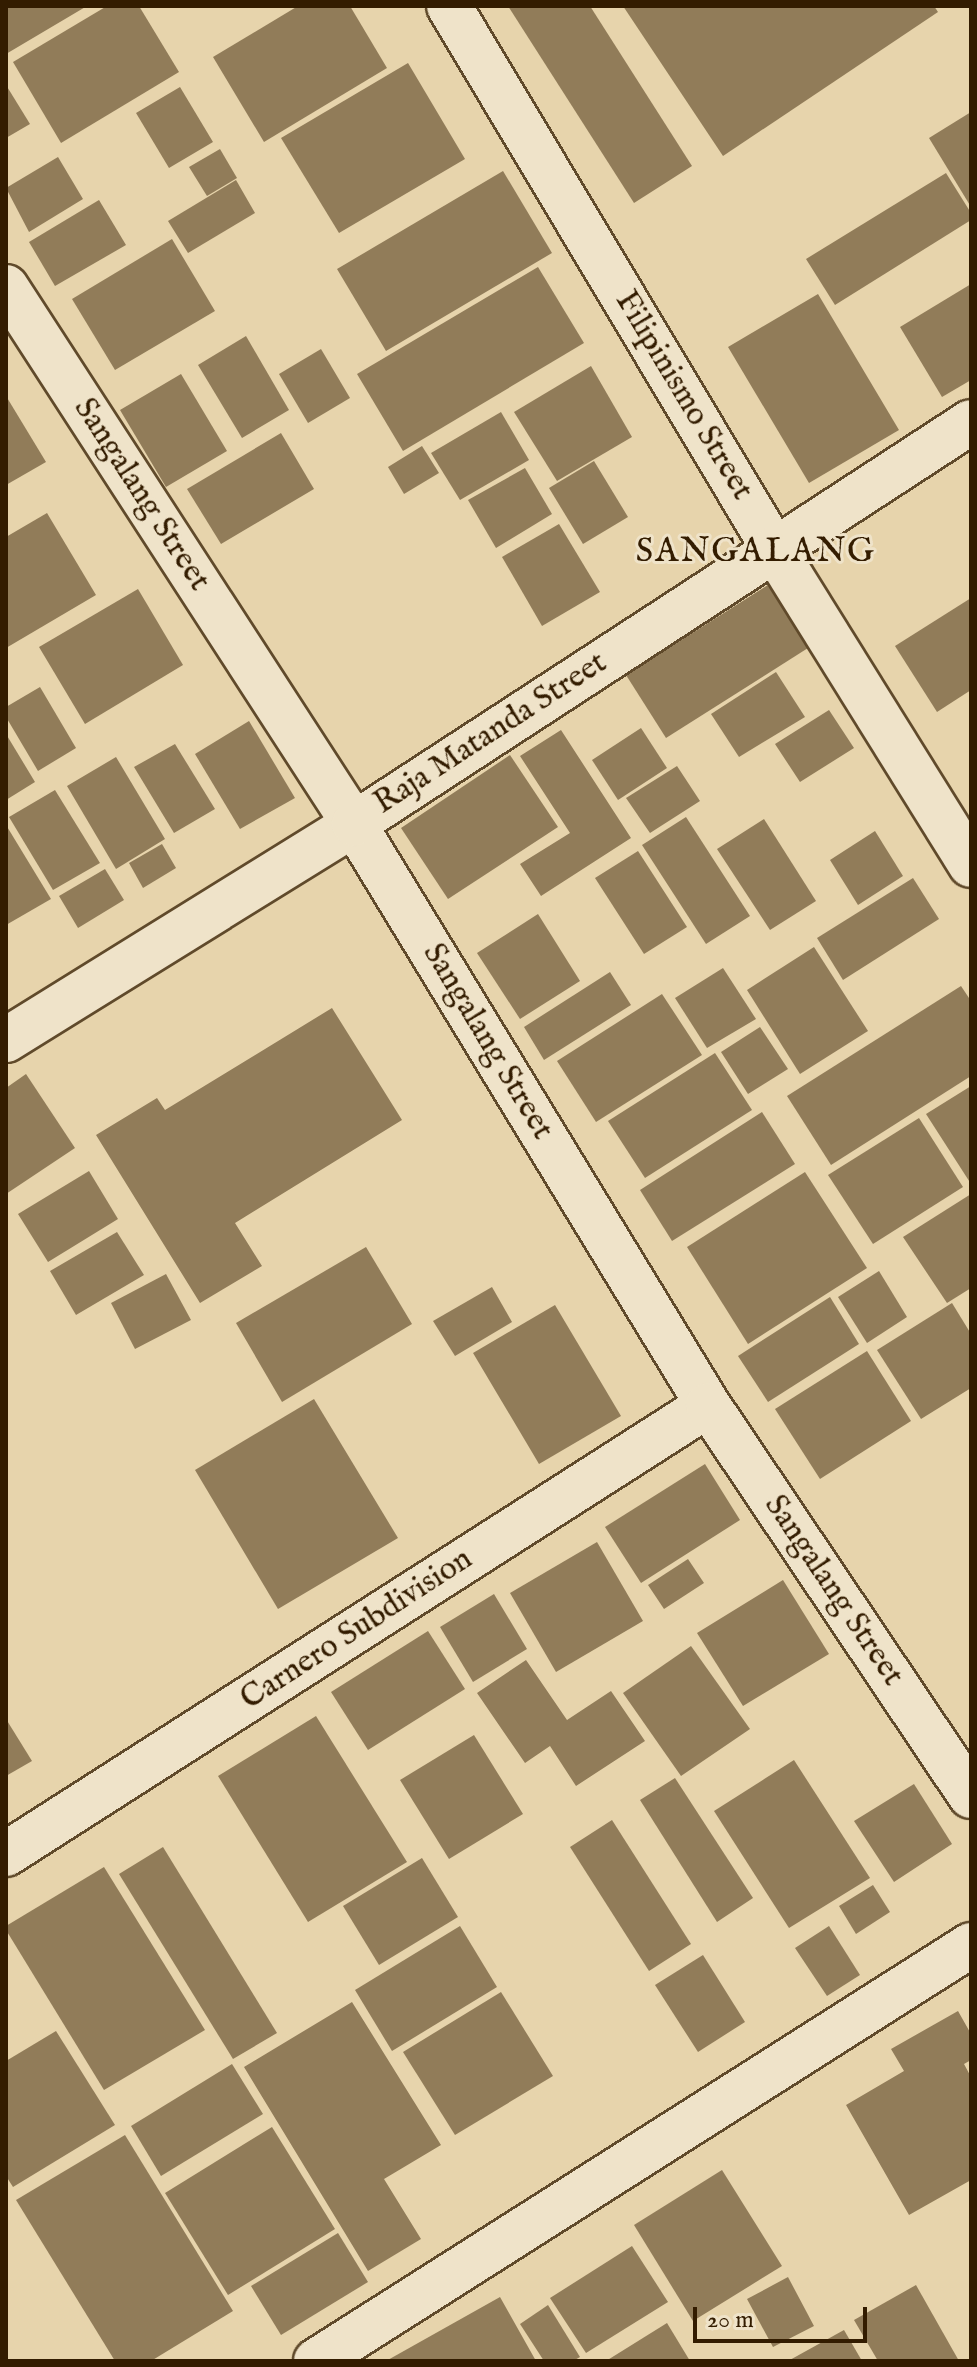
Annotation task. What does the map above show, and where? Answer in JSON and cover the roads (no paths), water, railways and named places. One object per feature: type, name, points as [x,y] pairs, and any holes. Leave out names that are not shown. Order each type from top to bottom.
[{"type":"street","name":"Filipinismo Street","points":[[449,6],[774,549],[971,865]]},
{"type":"street","name":"Sangalang Street","points":[[6,287],[354,824],[708,1405],[971,1796]]},
{"type":"street","name":"Raja Matanda Street","points":[[6,1040],[354,824],[971,422]]},
{"type":"street","name":"Carnero Subdivision","points":[[6,1854],[708,1405]]},
{"type":"street","points":[[316,2361],[971,1945]]},
{"type":"district","name":"SANGALANG","points":[[756,552]]}]
